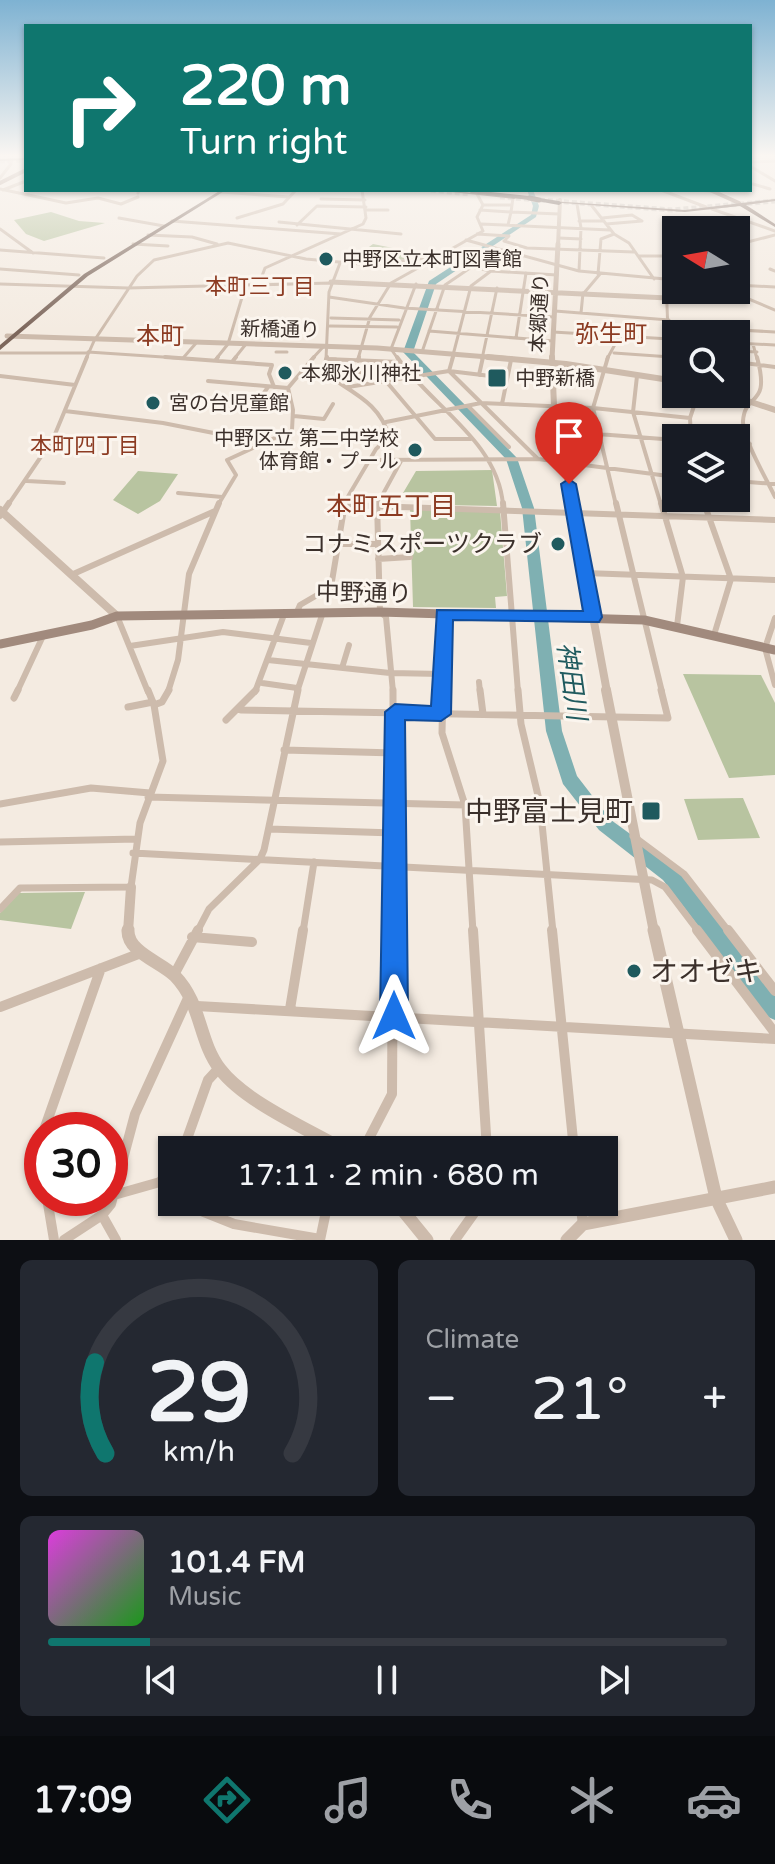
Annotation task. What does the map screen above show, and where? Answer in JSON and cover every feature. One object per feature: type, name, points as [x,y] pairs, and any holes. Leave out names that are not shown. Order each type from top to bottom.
[{"type":"main road","points":[[0,341],[10,336],[79,275],[180,215]]},
{"type":"main road","points":[[68,286],[182,215]]},
{"type":"main road","points":[[754,215],[775,231]]},
{"type":"main road","points":[[0,351],[10,336]]},
{"type":"main road","name":"中野通り","points":[[0,644],[92,625],[117,616],[380,612],[644,620],[770,649]]},
{"type":"street","points":[[237,218],[248,215]]},
{"type":"street","points":[[292,230],[308,215]]},
{"type":"street","points":[[259,284],[265,268],[363,224],[365,215]]},
{"type":"street","points":[[319,1136],[239,1088],[219,1068],[193,1000],[174,975],[141,953],[128,936],[133,853],[149,795],[163,761],[153,703],[117,616],[1,513],[27,481],[65,411],[95,339],[154,260],[228,243],[294,257],[372,265],[444,255],[483,229],[478,215]]},
{"type":"street","points":[[508,225],[510,215]]},
{"type":"street","name":"本郷通り","points":[[559,215],[552,363],[558,431],[637,860],[716,1198],[736,1240]]},
{"type":"street","points":[[578,215],[581,228],[579,271]]},
{"type":"street","points":[[599,215],[614,234],[629,243],[654,279]]},
{"type":"street","points":[[579,221],[644,222],[632,215],[604,221]]},
{"type":"street","points":[[729,215],[775,231]]},
{"type":"street","points":[[119,218],[162,225]]},
{"type":"street","points":[[172,221],[341,234]]},
{"type":"street","points":[[279,222],[401,234]]},
{"type":"street","points":[[481,224],[610,230]]},
{"type":"street","points":[[0,229],[34,254]]},
{"type":"street","points":[[750,240],[775,231]]},
{"type":"street","points":[[477,234],[508,236],[504,241],[527,248],[662,255]]},
{"type":"street","points":[[581,313],[584,293],[599,274],[601,239],[614,234]]},
{"type":"street","points":[[148,235],[192,237],[220,244]]},
{"type":"street","points":[[559,238],[581,239]]},
{"type":"street","points":[[466,240],[579,271],[662,279]]},
{"type":"street","points":[[422,352],[445,285],[496,248],[511,242]]},
{"type":"street","points":[[133,244],[168,246]]},
{"type":"street","points":[[527,248],[527,256]]},
{"type":"street","points":[[0,250],[104,258]]},
{"type":"street","points":[[0,257],[14,252]]},
{"type":"street","points":[[428,257],[491,271],[557,275]]},
{"type":"street","points":[[358,361],[370,317],[391,283],[434,259]]},
{"type":"street","points":[[322,370],[331,318],[331,282],[340,263]]},
{"type":"street","points":[[0,269],[79,275]]},
{"type":"street","points":[[449,371],[456,333],[471,286],[491,271]]},
{"type":"street","points":[[516,338],[526,273]]},
{"type":"street","points":[[0,284],[132,287],[391,283],[662,298]]},
{"type":"street","points":[[216,360],[228,344],[246,284]]},
{"type":"street","points":[[417,284],[399,320],[391,349],[410,375],[490,460],[502,488],[520,714],[540,804],[572,1136]]},
{"type":"street","points":[[750,286],[775,287]]},
{"type":"street","points":[[479,375],[497,288]]},
{"type":"street","points":[[329,297],[416,309],[519,315],[581,313],[662,322]]},
{"type":"street","points":[[750,300],[775,310]]},
{"type":"street","points":[[331,318],[399,320]]},
{"type":"street","points":[[321,326],[397,327]]},
{"type":"street","points":[[750,330],[775,332]]},
{"type":"street","points":[[429,331],[553,341]]},
{"type":"street","points":[[553,332],[662,339]]},
{"type":"street","name":"新橋通り","points":[[10,336],[363,347],[552,363],[662,379]]},
{"type":"street","points":[[241,710],[668,718],[593,408],[602,370],[614,353],[619,337]]},
{"type":"street","points":[[184,357],[197,342]]},
{"type":"street","points":[[232,362],[246,344]]},
{"type":"street","points":[[750,344],[775,345]]},
{"type":"street","points":[[743,424],[743,417],[751,402],[761,394],[760,365],[753,344]]},
{"type":"street","points":[[288,388],[327,346]]},
{"type":"street","points":[[0,351],[88,352],[272,365],[269,374],[271,387],[255,406]]},
{"type":"street","points":[[276,352],[287,352]]},
{"type":"street","points":[[750,352],[757,352]]},
{"type":"street","points":[[614,353],[662,354]]},
{"type":"street","points":[[326,359],[399,362]]},
{"type":"street","points":[[502,404],[511,360]]},
{"type":"street","points":[[379,373],[382,363]]},
{"type":"street","points":[[750,364],[775,367]]},
{"type":"street","points":[[322,370],[379,373],[435,439],[471,439]]},
{"type":"street","points":[[322,370],[366,399],[386,422],[389,437],[379,444],[343,505],[331,587]]},
{"type":"street","points":[[449,371],[538,459]]},
{"type":"street","points":[[348,387],[449,371],[507,378]]},
{"type":"street","points":[[0,376],[75,385]]},
{"type":"street","points":[[637,376],[633,412],[683,577],[677,626]]},
{"type":"street","points":[[208,381],[288,388]]},
{"type":"street","points":[[128,707],[162,702],[176,680],[185,587],[215,511],[236,475],[228,467],[227,460],[292,430],[294,416],[288,388]]},
{"type":"street","points":[[751,402],[775,410]]},
{"type":"street","points":[[386,422],[481,403],[593,408],[690,418]]},
{"type":"street","points":[[294,416],[324,419],[333,404]]},
{"type":"street","points":[[467,406],[509,447]]},
{"type":"street","points":[[690,424],[693,408]]},
{"type":"street","points":[[65,411],[163,423],[261,443]]},
{"type":"street","points":[[558,431],[662,439]]},
{"type":"street","points":[[750,444],[772,484],[775,497]]},
{"type":"street","points":[[371,460],[538,459],[662,476]]},
{"type":"street","points":[[370,1136],[392,1094],[394,1016],[395,712],[386,617],[380,612],[377,506],[401,461]]},
{"type":"street","points":[[27,481],[64,483]]},
{"type":"street","points":[[750,482],[772,484]]},
{"type":"street","points":[[178,493],[222,497]]},
{"type":"street","points":[[343,505],[707,515],[775,520]]},
{"type":"street","points":[[71,575],[215,511]]},
{"type":"street","points":[[706,512],[731,579],[714,635]]},
{"type":"street","points":[[337,544],[378,544]]},
{"type":"street","points":[[378,559],[410,557]]},
{"type":"street","points":[[585,573],[775,580]]},
{"type":"street","points":[[297,612],[300,605],[331,587],[379,588]]},
{"type":"street","points":[[226,720],[241,710],[262,683],[271,638],[285,612]]},
{"type":"street","points":[[174,975],[209,909],[260,859],[269,829],[291,711],[323,612]]},
{"type":"street","points":[[444,614],[442,733],[465,805],[486,1136]]},
{"type":"street","points":[[775,618],[770,649],[775,685]]},
{"type":"street","points":[[130,646],[223,632],[311,643]]},
{"type":"street","points":[[14,698],[43,636]]},
{"type":"street","points":[[342,668],[349,645]]},
{"type":"street","points":[[268,660],[390,673],[442,674]]},
{"type":"street","points":[[479,682],[483,714]]},
{"type":"street","points":[[262,683],[297,688]]},
{"type":"street","points":[[284,750],[395,753]]},
{"type":"street","points":[[0,804],[91,788],[149,795],[274,801],[465,805]]},
{"type":"street","points":[[269,829],[394,833]]},
{"type":"street","points":[[633,837],[641,838],[684,874],[775,991]]},
{"type":"street","points":[[0,842],[136,839]]},
{"type":"street","points":[[133,853],[641,878],[665,887],[775,1036]]},
{"type":"street","points":[[290,1009],[314,862]]},
{"type":"street","points":[[0,909],[20,888],[131,887]]},
{"type":"street","points":[[192,937],[252,942]]},
{"type":"street","points":[[0,1007],[141,953]]},
{"type":"street","points":[[50,1112],[101,968]]},
{"type":"street","points":[[193,1000],[560,1027],[775,1036]]},
{"type":"street","points":[[128,1141],[135,1114],[193,1000]]},
{"type":"street","points":[[188,1136],[208,1080],[219,1068]]},
{"type":"street","points":[[128,1191],[158,1183]]},
{"type":"street","points":[[567,1240],[583,1224],[775,1187]]},
{"type":"street","points":[[50,1216],[54,1240]]},
{"type":"street","points":[[64,1240],[100,1216]]},
{"type":"street","points":[[103,1216],[116,1240]]},
{"type":"street","points":[[214,1216],[234,1224],[320,1240],[325,1216]]},
{"type":"street","points":[[407,1216],[427,1240]]},
{"type":"street","points":[[455,1240],[472,1216]]},
{"type":"street","points":[[582,1216],[583,1224]]},
{"type":"green space","points":[[38,215],[60,215],[79,221],[105,223],[44,241],[26,234],[14,220]]},
{"type":"green space","points":[[373,244],[413,252],[407,256],[412,259],[347,263]]},
{"type":"green space","points":[[492,470],[497,506],[443,505],[442,494],[403,493],[416,471]]},
{"type":"green space","points":[[138,471],[178,474],[160,501],[138,514],[113,500]]},
{"type":"green space","points":[[410,509],[500,511],[507,596],[495,597],[496,608],[413,607]]},
{"type":"green space","points":[[683,674],[761,675],[775,703],[775,775],[729,778]]},
{"type":"green space","points":[[743,798],[760,838],[698,840],[684,799]]},
{"type":"green space","points":[[85,892],[71,929],[0,920],[0,913],[19,893]]},
{"type":"waterway","name":"神田川","points":[[534,215],[432,283],[408,352],[511,458],[528,508],[554,731],[569,779],[605,825],[670,874],[775,1010]]},
{"type":"place","name":"中野区立本町図書館","points":[[326,259]]},
{"type":"place","name":"本郷氷川神社","points":[[285,373]]},
{"type":"place","name":"中野新橋","points":[[497,378]]},
{"type":"place","name":"宮の台児童館","points":[[153,403]]},
{"type":"place","name":"中野区立 第二中学校 体育館・プール","points":[[415,450]]},
{"type":"place","name":"コナミスポーツクラブ","points":[[558,544]]},
{"type":"place","name":"中野富士見町","points":[[651,811]]},
{"type":"place","name":"オオゼキ","points":[[634,971]]},
{"type":"district","name":"本町三丁目","points":[[260,286]]},
{"type":"district","name":"弥生町","points":[[611,334]]},
{"type":"district","name":"本町","points":[[160,336]]},
{"type":"district","name":"本町四丁目","points":[[85,445]]},
{"type":"district","name":"本町五丁目","points":[[391,506]]},
{"type":"route","points":[[394,1016],[395,712],[441,714],[444,614],[593,617],[569,484]]}]
